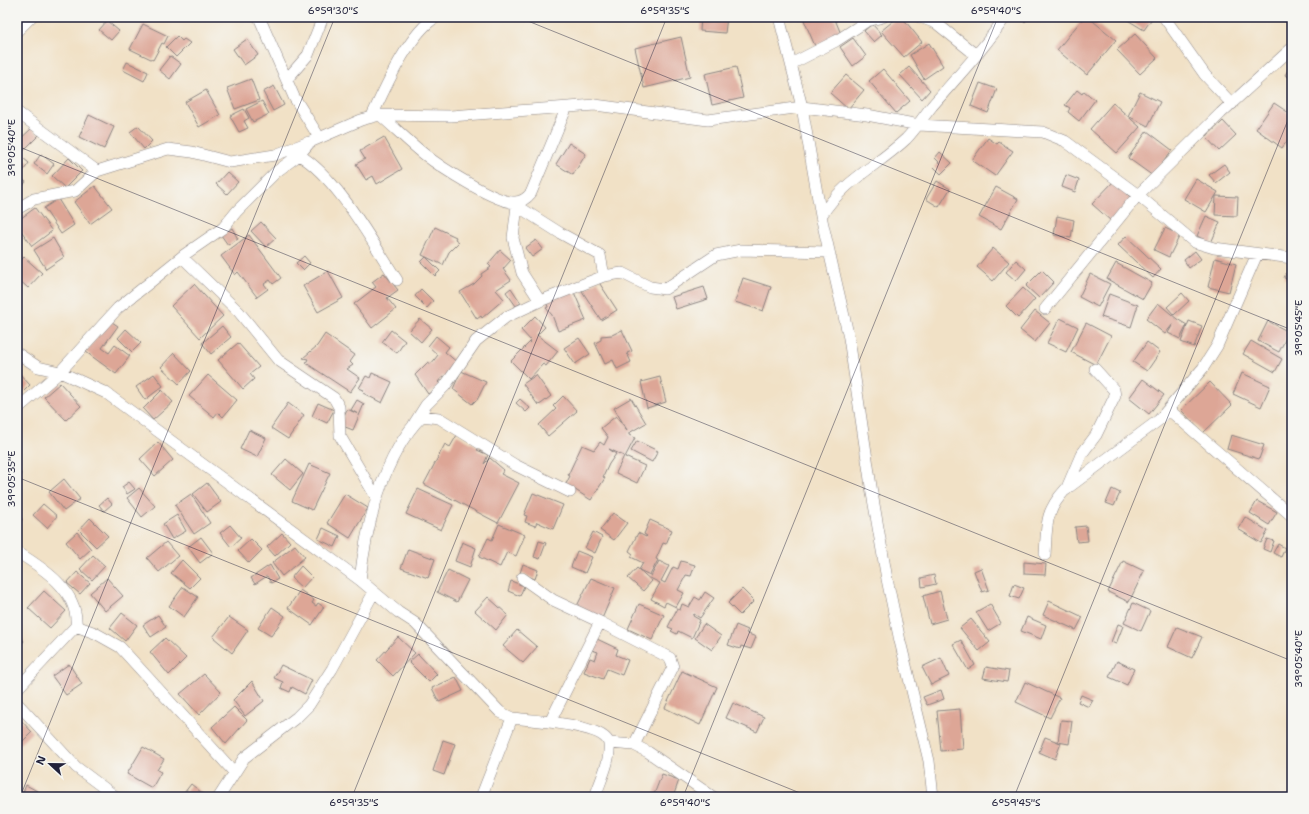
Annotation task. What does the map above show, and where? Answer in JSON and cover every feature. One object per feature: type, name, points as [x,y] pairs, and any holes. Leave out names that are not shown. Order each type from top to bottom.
[{"type":"street","points":[[17,31],[32,17]]},
{"type":"street","points":[[259,17],[314,140]]},
{"type":"street","points":[[287,80],[308,55],[323,17]]},
{"type":"street","points":[[376,116],[395,69],[415,36],[436,17]]},
{"type":"street","points":[[779,17],[802,107],[821,216],[849,338],[872,493],[900,640],[929,761],[933,797]]},
{"type":"street","points":[[791,64],[836,41],[867,21],[883,17]]},
{"type":"street","points":[[920,17],[936,23],[976,55]]},
{"type":"street","points":[[821,216],[839,191],[897,148],[919,125],[930,109],[955,82],[1005,17]]},
{"type":"street","points":[[1164,17],[1206,75],[1232,104]]},
{"type":"street","points":[[1045,309],[1138,196],[1292,48]]},
{"type":"street","points":[[17,209],[34,199],[75,191],[97,171],[168,149],[192,152],[230,162],[275,155],[376,116],[450,116],[595,106],[708,120],[802,107],[866,115],[919,125],[1043,132],[1065,141],[1138,196],[1194,242],[1209,247],[1292,258]]},
{"type":"street","points":[[514,204],[531,193],[566,109]]},
{"type":"street","points":[[17,112],[97,171]]},
{"type":"street","points":[[376,116],[424,154],[480,189],[514,204],[560,233],[600,255],[604,276]]},
{"type":"street","points":[[17,409],[60,372],[118,308],[182,257],[223,228],[236,211],[276,172],[299,155],[314,140]]},
{"type":"street","points":[[299,155],[313,163],[336,189],[397,280]]},
{"type":"street","points":[[514,204],[513,238],[522,273],[540,301]]},
{"type":"street","points":[[360,580],[364,548],[376,498],[394,457],[426,405],[445,386],[476,341],[506,317],[540,301],[604,276],[622,273],[650,287],[665,289],[716,255],[741,250],[829,252]]},
{"type":"street","points":[[1045,555],[1047,519],[1056,501],[1065,490],[1160,420],[1169,410],[1203,368],[1218,346],[1257,254]]},
{"type":"street","points":[[182,257],[239,312],[278,360],[334,398],[339,407],[340,436],[376,498]]},
{"type":"street","points":[[17,353],[38,366],[60,372],[106,392],[360,580],[415,623],[500,712],[512,718],[550,722],[592,729],[606,737],[609,743],[608,755],[595,797]]},
{"type":"street","points":[[1065,490],[1081,455],[1096,435],[1115,396],[1114,390],[1095,369]]},
{"type":"street","points":[[1169,410],[1292,516]]},
{"type":"street","points":[[414,424],[422,416],[439,418],[515,465],[570,492]]},
{"type":"street","points":[[17,552],[53,577],[62,586],[76,615],[76,626],[17,689]]},
{"type":"street","points":[[522,578],[553,600],[670,658],[673,667],[634,745]]},
{"type":"street","points":[[220,797],[244,758],[297,717],[309,705],[332,669],[374,592]]},
{"type":"street","points":[[550,722],[600,622]]},
{"type":"street","points":[[76,626],[95,633],[120,647],[234,772]]},
{"type":"street","points":[[17,703],[76,767],[116,797]]},
{"type":"street","points":[[481,797],[512,718]]},
{"type":"street","points":[[609,743],[634,745],[648,752],[713,797]]},
{"type":"building","points":[[701,17],[727,17],[725,33],[700,31]]},
{"type":"building","points":[[811,17],[834,17],[841,34],[815,46],[804,20]]},
{"type":"building","points":[[898,17],[902,17],[922,42],[904,57],[881,31]]},
{"type":"building","points":[[1016,17],[1028,17],[1025,22]]},
{"type":"building","points":[[1084,17],[1088,17],[1116,40],[1087,75],[1057,50]]},
{"type":"building","points":[[1127,17],[1153,17],[1144,30],[1126,19]]},
{"type":"building","points":[[107,21],[119,31],[111,40],[99,30]]},
{"type":"building","points":[[143,24],[168,36],[164,44],[162,43],[153,60],[130,49]]},
{"type":"building","points":[[872,24],[882,35],[874,42],[864,31]]},
{"type":"building","points":[[1135,34],[1157,58],[1140,74],[1117,50]]},
{"type":"building","points":[[177,36],[182,41],[184,39],[190,43],[176,57],[166,47]]},
{"type":"building","points":[[681,37],[690,77],[644,88],[635,48]]},
{"type":"building","points":[[853,38],[866,56],[853,66],[840,47]]},
{"type":"building","points":[[247,39],[258,55],[244,65],[233,49]]},
{"type":"building","points":[[929,43],[943,66],[924,79],[910,55]]},
{"type":"building","points":[[170,56],[181,64],[170,79],[159,70]]},
{"type":"building","points":[[127,62],[148,72],[144,81],[123,70]]},
{"type":"building","points":[[1292,63],[1292,79],[1285,75]]},
{"type":"building","points":[[736,67],[743,98],[712,105],[705,74]]},
{"type":"building","points":[[909,67],[930,90],[922,99],[900,75]]},
{"type":"building","points":[[883,69],[910,101],[896,113],[869,81]]},
{"type":"building","points":[[846,75],[864,90],[848,109],[830,93]]},
{"type":"building","points":[[251,79],[259,100],[235,109],[227,88]]},
{"type":"building","points":[[980,83],[997,89],[988,113],[971,106]]},
{"type":"building","points":[[274,86],[284,105],[273,111],[263,92]]},
{"type":"building","points":[[206,90],[220,115],[199,127],[185,102]]},
{"type":"building","points":[[1077,90],[1082,94],[1084,91],[1095,100],[1079,121],[1068,112],[1070,108],[1065,105]]},
{"type":"building","points":[[1140,92],[1160,102],[1148,126],[1128,116]]},
{"type":"building","points":[[262,101],[269,114],[253,122],[246,109]]},
{"type":"building","points":[[1113,103],[1140,127],[1117,153],[1090,129]]},
{"type":"building","points":[[1274,103],[1292,115],[1292,134],[1282,148],[1256,129]]},
{"type":"building","points":[[244,109],[249,118],[244,121],[248,128],[239,132],[230,116]]},
{"type":"building","points":[[89,115],[114,127],[104,149],[79,137]]},
{"type":"building","points":[[1223,121],[1236,135],[1219,151],[1206,137]]},
{"type":"building","points":[[138,126],[152,141],[144,149],[130,132]]},
{"type":"building","points":[[32,128],[39,135],[20,154],[17,151],[17,142]]},
{"type":"building","points":[[1147,131],[1172,150],[1153,176],[1128,158]]},
{"type":"building","points":[[384,137],[402,169],[377,184],[373,176],[366,180],[356,164],[365,159],[360,151]]},
{"type":"building","points":[[988,138],[997,144],[999,142],[1013,151],[995,176],[972,160]]},
{"type":"building","points":[[569,143],[586,154],[573,175],[556,164]]},
{"type":"building","points":[[940,152],[952,163],[941,174],[934,167],[939,162],[935,158]]},
{"type":"building","points":[[17,153],[29,163],[21,174],[17,171]]},
{"type":"building","points":[[41,154],[54,164],[47,174],[34,164]]},
{"type":"building","points":[[69,158],[82,171],[65,188],[52,176]]},
{"type":"building","points":[[1224,164],[1230,172],[1216,183],[1209,175]]},
{"type":"building","points":[[227,172],[238,182],[227,194],[216,184]]},
{"type":"building","points":[[17,174],[26,182],[19,190],[17,188]]},
{"type":"building","points":[[1066,175],[1079,180],[1075,192],[1062,187]]},
{"type":"building","points":[[1196,179],[1218,192],[1206,212],[1184,199]]},
{"type":"building","points":[[937,181],[950,189],[939,207],[926,199]]},
{"type":"building","points":[[1114,181],[1132,199],[1111,221],[1092,204]]},
{"type":"building","points":[[95,186],[112,208],[90,224],[74,202]]},
{"type":"building","points":[[996,187],[1018,199],[1001,229],[979,217]]},
{"type":"building","points":[[1216,196],[1238,197],[1237,216],[1215,215]]},
{"type":"building","points":[[58,199],[74,225],[61,234],[44,208]]},
{"type":"building","points":[[35,208],[52,231],[32,246],[17,225],[17,221]]},
{"type":"building","points":[[1057,216],[1074,220],[1071,238],[1054,235]]},
{"type":"building","points":[[1206,216],[1220,222],[1211,243],[1197,236]]},
{"type":"building","points":[[261,222],[276,238],[266,247],[251,231]]},
{"type":"building","points":[[435,227],[456,237],[455,239],[459,242],[449,252],[443,265],[422,255]]},
{"type":"building","points":[[232,228],[238,239],[228,245],[221,235]]},
{"type":"building","points":[[1165,228],[1180,235],[1169,257],[1154,250]]},
{"type":"building","points":[[249,235],[281,278],[273,284],[270,280],[264,284],[268,289],[257,297],[238,272],[235,275],[221,256]]},
{"type":"building","points":[[1126,236],[1161,269],[1153,278],[1118,245]]},
{"type":"building","points":[[53,238],[64,257],[46,269],[34,250]]},
{"type":"building","points":[[536,240],[543,249],[532,257],[525,248]]},
{"type":"building","points":[[993,248],[1009,262],[993,281],[977,267]]},
{"type":"building","points":[[500,250],[511,260],[503,269],[511,280],[496,290],[504,299],[482,318],[481,316],[477,319],[460,292],[474,284],[482,276],[481,274],[491,267],[488,264]]},
{"type":"building","points":[[1195,251],[1201,259],[1189,268],[1184,260]]},
{"type":"building","points":[[304,256],[310,263],[303,270],[296,263]]},
{"type":"building","points":[[24,257],[42,273],[28,288],[17,278],[17,264]]},
{"type":"building","points":[[426,257],[440,271],[435,276],[421,262]]},
{"type":"building","points":[[1215,258],[1236,264],[1229,292],[1208,287]]},
{"type":"building","points":[[1016,260],[1026,269],[1016,281],[1006,272]]},
{"type":"building","points":[[1116,263],[1152,283],[1143,299],[1107,279]]},
{"type":"building","points":[[1292,263],[1292,281],[1284,278]]},
{"type":"building","points":[[1042,270],[1054,282],[1039,298],[1026,286]]},
{"type":"building","points":[[328,271],[343,298],[318,312],[303,286]]},
{"type":"building","points":[[384,273],[398,290],[387,298],[396,309],[372,328],[354,304],[376,287],[372,282]]},
{"type":"building","points":[[1090,274],[1110,284],[1098,307],[1079,297]]},
{"type":"building","points":[[743,278],[771,287],[763,311],[735,302]]},
{"type":"building","points":[[598,281],[617,310],[601,320],[582,291]]},
{"type":"building","points":[[194,284],[223,316],[200,338],[171,306]]},
{"type":"building","points":[[704,287],[708,299],[676,309],[672,297]]},
{"type":"building","points":[[511,288],[521,303],[516,306],[506,292]]},
{"type":"building","points":[[1023,288],[1035,299],[1018,318],[1006,306]]},
{"type":"building","points":[[421,289],[433,301],[427,308],[415,296]]},
{"type":"building","points":[[573,290],[586,320],[558,331],[552,315],[546,308],[548,307],[546,301]]},
{"type":"building","points":[[1182,293],[1189,301],[1174,315],[1167,307]]},
{"type":"building","points":[[1109,294],[1138,305],[1131,327],[1101,317]]},
{"type":"building","points":[[1158,303],[1177,319],[1187,325],[1180,339],[1168,333],[1173,324],[1165,334],[1146,319]]},
{"type":"building","points":[[1035,311],[1050,323],[1035,342],[1020,330]]},
{"type":"building","points":[[535,316],[545,327],[537,335],[558,351],[546,366],[543,364],[529,379],[511,361],[531,341],[521,330]]},
{"type":"building","points":[[1060,318],[1078,327],[1066,352],[1047,343]]},
{"type":"building","points":[[420,319],[432,329],[421,342],[409,331]]},
{"type":"building","points":[[109,320],[118,326],[102,348],[109,353],[115,345],[130,356],[116,374],[86,352]]},
{"type":"building","points":[[1189,321],[1202,326],[1194,347],[1181,342]]},
{"type":"building","points":[[1268,321],[1289,332],[1279,352],[1258,341]]},
{"type":"building","points":[[1086,323],[1111,336],[1096,365],[1071,352]]},
{"type":"building","points":[[222,326],[231,337],[211,354],[202,343]]},
{"type":"building","points":[[126,329],[141,343],[132,352],[118,338]]},
{"type":"building","points":[[391,330],[405,341],[397,353],[382,342]]},
{"type":"building","points":[[622,330],[632,351],[627,353],[631,362],[617,369],[613,360],[605,364],[595,343],[601,340],[601,336],[612,335]]},
{"type":"building","points":[[325,334],[355,355],[350,362],[353,365],[347,369],[360,378],[350,392],[306,363],[308,359],[303,358],[317,346]]},
{"type":"building","points":[[436,336],[449,347],[445,352],[458,363],[446,378],[443,376],[438,382],[441,385],[428,394],[415,375],[428,362],[431,364],[438,355],[428,346]]},
{"type":"building","points":[[579,338],[590,354],[575,364],[564,348]]},
{"type":"building","points":[[1251,341],[1282,359],[1275,372],[1243,354]]},
{"type":"building","points":[[1147,342],[1160,352],[1147,371],[1133,362]]},
{"type":"building","points":[[238,343],[259,367],[250,374],[254,379],[243,389],[218,360]]},
{"type":"building","points":[[174,353],[191,371],[179,384],[161,367]]},
{"type":"building","points":[[17,371],[30,385],[17,398]]},
{"type":"building","points":[[461,371],[486,382],[477,400],[472,404],[453,389]]},
{"type":"building","points":[[372,373],[392,382],[382,403],[363,393],[364,390],[359,388],[366,376],[370,378]]},
{"type":"building","points":[[1242,373],[1270,386],[1261,407],[1233,394]]},
{"type":"building","points":[[154,374],[163,386],[145,400],[136,387]]},
{"type":"building","points":[[208,375],[237,400],[223,417],[218,412],[214,417],[189,396]]},
{"type":"building","points":[[536,375],[551,396],[538,405],[523,384]]},
{"type":"building","points":[[660,377],[666,402],[647,408],[641,382]]},
{"type":"building","points":[[1143,379],[1164,395],[1149,414],[1129,398]]},
{"type":"building","points":[[1210,382],[1232,405],[1203,433],[1181,410]]},
{"type":"building","points":[[60,383],[81,406],[66,420],[44,397]]},
{"type":"building","points":[[162,390],[173,402],[153,420],[143,409]]},
{"type":"building","points":[[563,396],[577,411],[548,436],[539,425],[556,409],[553,406]]},
{"type":"building","points":[[631,398],[646,423],[629,433],[629,435],[635,438],[625,457],[645,466],[637,483],[616,473],[624,456],[609,449],[616,454],[603,477],[605,478],[591,500],[566,484],[570,476],[568,475],[582,445],[594,450],[600,442],[604,445],[608,437],[601,428],[616,416],[627,430],[614,408]]},
{"type":"building","points":[[520,399],[530,408],[526,412],[516,403]]},
{"type":"building","points":[[357,400],[364,404],[353,430],[340,425],[347,409],[358,414],[351,410]]},
{"type":"building","points":[[288,403],[304,415],[288,439],[271,428]]},
{"type":"building","points":[[318,403],[334,410],[327,423],[312,416]]},
{"type":"building","points":[[249,430],[266,438],[257,457],[240,449]]},
{"type":"building","points":[[457,435],[479,447],[477,450],[488,455],[484,464],[490,458],[504,470],[501,474],[519,483],[498,523],[424,484],[445,444],[450,447]]},
{"type":"building","points":[[1231,435],[1264,445],[1259,459],[1227,449]]},
{"type":"building","points":[[637,441],[658,451],[652,462],[631,451]]},
{"type":"building","points":[[158,442],[173,460],[155,476],[140,459]]},
{"type":"building","points":[[286,459],[303,474],[290,490],[272,475]]},
{"type":"building","points":[[309,464],[330,473],[312,510],[292,501]]},
{"type":"building","points":[[17,469],[22,475],[17,480]]},
{"type":"building","points":[[64,479],[80,499],[64,511],[49,492]]},
{"type":"building","points":[[129,482],[135,489],[127,494],[122,487]]},
{"type":"building","points":[[207,483],[221,502],[207,512],[193,494]]},
{"type":"building","points":[[139,488],[155,506],[142,517],[127,498]]},
{"type":"building","points":[[418,489],[453,505],[441,530],[406,514]]},
{"type":"building","points":[[1112,489],[1120,493],[1114,506],[1106,503]]},
{"type":"building","points":[[533,493],[563,505],[553,529],[537,522],[535,526],[525,522],[527,516],[524,515]]},
{"type":"building","points":[[191,494],[210,523],[194,534],[175,505]]},
{"type":"building","points":[[345,494],[368,508],[350,538],[327,523]]},
{"type":"building","points":[[107,498],[112,504],[104,511],[99,505]]},
{"type":"building","points":[[1257,501],[1277,512],[1269,525],[1250,513]]},
{"type":"building","points":[[43,504],[57,516],[47,528],[33,515]]},
{"type":"building","points":[[613,513],[627,523],[614,540],[600,530]]},
{"type":"building","points":[[17,515],[22,519],[17,527]]},
{"type":"building","points":[[177,515],[186,531],[172,539],[163,524]]},
{"type":"building","points":[[1245,517],[1268,531],[1261,543],[1238,529]]},
{"type":"building","points":[[90,518],[108,536],[96,547],[79,530]]},
{"type":"building","points":[[650,520],[672,530],[666,544],[663,543],[656,559],[658,560],[650,575],[639,570],[643,563],[631,557],[633,554],[629,551],[638,533],[646,537],[647,536],[644,534]]},
{"type":"building","points":[[499,524],[525,535],[516,556],[507,552],[500,567],[479,557],[488,538],[492,540]]},
{"type":"building","points":[[230,525],[241,538],[231,547],[220,533]]},
{"type":"building","points":[[1086,526],[1088,541],[1077,542],[1075,527]]},
{"type":"building","points":[[323,528],[340,536],[335,547],[318,539]]},
{"type":"building","points":[[77,532],[91,549],[80,559],[66,542]]},
{"type":"building","points":[[593,532],[602,537],[595,553],[585,548]]},
{"type":"building","points":[[282,533],[290,542],[275,556],[267,547]]},
{"type":"building","points":[[201,537],[213,553],[200,563],[188,547]]},
{"type":"building","points":[[251,539],[262,550],[249,563],[238,551]]},
{"type":"building","points":[[1267,539],[1274,541],[1270,552],[1263,549]]},
{"type":"building","points":[[539,541],[546,543],[540,559],[534,557]]},
{"type":"building","points":[[166,542],[178,556],[159,572],[147,558]]},
{"type":"building","points":[[462,542],[476,548],[470,567],[455,561]]},
{"type":"building","points":[[1278,544],[1285,548],[1281,557],[1273,553]]},
{"type":"building","points":[[295,545],[305,557],[282,576],[272,563]]},
{"type":"building","points":[[408,549],[435,559],[428,578],[401,568]]},
{"type":"building","points":[[577,551],[592,557],[585,573],[571,567]]},
{"type":"building","points":[[93,555],[105,566],[92,580],[80,569]]},
{"type":"building","points":[[182,560],[200,578],[190,588],[171,573]]},
{"type":"building","points":[[659,561],[669,566],[661,581],[665,583],[673,567],[678,569],[681,561],[695,565],[691,576],[686,575],[678,590],[684,593],[676,607],[666,602],[664,606],[651,599],[660,583],[650,578]]},
{"type":"building","points":[[1123,561],[1144,571],[1129,602],[1108,592]]},
{"type":"building","points":[[1024,562],[1046,564],[1045,575],[1024,574]]},
{"type":"building","points":[[523,564],[538,570],[535,579],[520,573]]},
{"type":"building","points":[[270,565],[278,579],[271,583],[267,576],[255,584],[251,578]]},
{"type":"building","points":[[301,566],[312,577],[302,588],[291,578]]},
{"type":"building","points":[[637,568],[652,581],[643,591],[628,578]]},
{"type":"building","points":[[981,568],[989,590],[982,592],[974,571]]},
{"type":"building","points":[[448,570],[468,580],[457,602],[437,592]]},
{"type":"building","points":[[77,572],[90,583],[80,594],[67,583]]},
{"type":"building","points":[[934,575],[936,584],[922,587],[921,578]]},
{"type":"building","points":[[107,578],[123,596],[105,611],[90,593]]},
{"type":"building","points":[[591,578],[615,588],[601,621],[577,611],[578,604]]},
{"type":"building","points":[[511,581],[524,586],[520,596],[508,591]]},
{"type":"building","points":[[1014,584],[1024,588],[1019,599],[1010,596]]},
{"type":"building","points":[[183,587],[198,597],[184,617],[169,606]]},
{"type":"building","points":[[742,589],[754,601],[740,615],[728,603]]},
{"type":"building","points":[[300,590],[314,600],[312,603],[316,606],[318,603],[324,607],[312,625],[288,608]]},
{"type":"building","points":[[44,591],[66,611],[50,628],[28,608]]},
{"type":"building","points":[[940,591],[947,619],[930,624],[923,596]]},
{"type":"building","points":[[705,592],[714,598],[700,618],[694,614],[693,616],[700,620],[692,638],[678,631],[677,634],[671,631],[673,629],[668,627],[677,609],[680,610],[682,604],[689,607],[695,597],[700,600]]},
{"type":"building","points":[[488,597],[508,615],[496,630],[475,611]]},
{"type":"building","points":[[1049,601],[1083,617],[1076,630],[1043,615]]},
{"type":"building","points":[[1133,603],[1150,611],[1141,631],[1124,623]]},
{"type":"building","points":[[639,604],[664,615],[652,640],[628,629]]},
{"type":"building","points":[[990,604],[1001,623],[988,631],[976,612]]},
{"type":"building","points":[[272,607],[285,616],[271,636],[258,628]]},
{"type":"building","points":[[122,613],[137,625],[125,641],[110,628]]},
{"type":"building","points":[[158,615],[166,627],[151,637],[143,625]]},
{"type":"building","points":[[229,617],[248,630],[232,653],[213,637]]},
{"type":"building","points":[[1027,617],[1046,625],[1041,639],[1021,631]]},
{"type":"building","points":[[971,619],[990,642],[979,651],[960,628]]},
{"type":"building","points":[[704,624],[721,636],[712,650],[695,638]]},
{"type":"building","points":[[1118,624],[1123,626],[1116,644],[1111,642]]},
{"type":"building","points":[[736,625],[748,630],[746,633],[756,637],[751,649],[741,646],[740,649],[728,645]]},
{"type":"building","points":[[1177,627],[1202,637],[1192,658],[1168,647]]},
{"type":"building","points":[[517,630],[537,647],[523,663],[503,646]]},
{"type":"building","points":[[17,634],[24,641],[17,649]]},
{"type":"building","points":[[398,637],[415,653],[393,676],[377,660]]},
{"type":"building","points":[[165,638],[186,658],[169,675],[150,652]]},
{"type":"building","points":[[597,639],[618,649],[616,655],[628,660],[622,675],[607,669],[603,679],[584,672],[590,658],[595,660],[598,652],[592,650]]},
{"type":"building","points":[[961,640],[975,665],[968,670],[953,644]]},
{"type":"building","points":[[418,654],[437,674],[429,682],[409,662]]},
{"type":"building","points":[[941,658],[949,676],[931,685],[922,667]]},
{"type":"building","points":[[1117,661],[1134,669],[1127,685],[1109,677]]},
{"type":"building","points":[[69,664],[82,684],[66,695],[52,676]]},
{"type":"building","points":[[281,665],[312,680],[305,694],[292,687],[290,692],[281,688],[283,682],[274,678]]},
{"type":"building","points":[[986,667],[1009,671],[1007,682],[983,678]]},
{"type":"building","points":[[682,671],[717,687],[700,725],[665,708]]},
{"type":"building","points":[[204,674],[221,692],[199,715],[180,694]]},
{"type":"building","points":[[456,677],[463,691],[439,702],[432,688]]},
{"type":"building","points":[[252,681],[264,701],[245,716],[233,700]]},
{"type":"building","points":[[1025,682],[1060,698],[1050,718],[1016,702]]},
{"type":"building","points":[[941,690],[944,699],[927,705],[923,697]]},
{"type":"building","points":[[1081,695],[1093,700],[1089,707],[1078,702]]},
{"type":"building","points":[[733,703],[764,717],[757,732],[726,718]]},
{"type":"building","points":[[234,707],[247,720],[226,744],[212,727]]},
{"type":"building","points":[[960,709],[963,749],[941,751],[937,711]]},
{"type":"building","points":[[17,716],[32,732],[17,747]]},
{"type":"building","points":[[1061,720],[1072,721],[1069,744],[1058,742]]},
{"type":"building","points":[[1045,737],[1061,743],[1055,759],[1039,752]]},
{"type":"building","points":[[443,740],[455,744],[444,775],[433,771]]},
{"type":"building","points":[[143,747],[164,759],[157,770],[161,772],[152,788],[127,774]]},
{"type":"building","points":[[662,774],[679,780],[673,797],[653,797]]},
{"type":"building","points":[[191,784],[207,797],[181,797]]},
{"type":"building","points":[[26,785],[37,791],[35,797],[21,797]]}]
